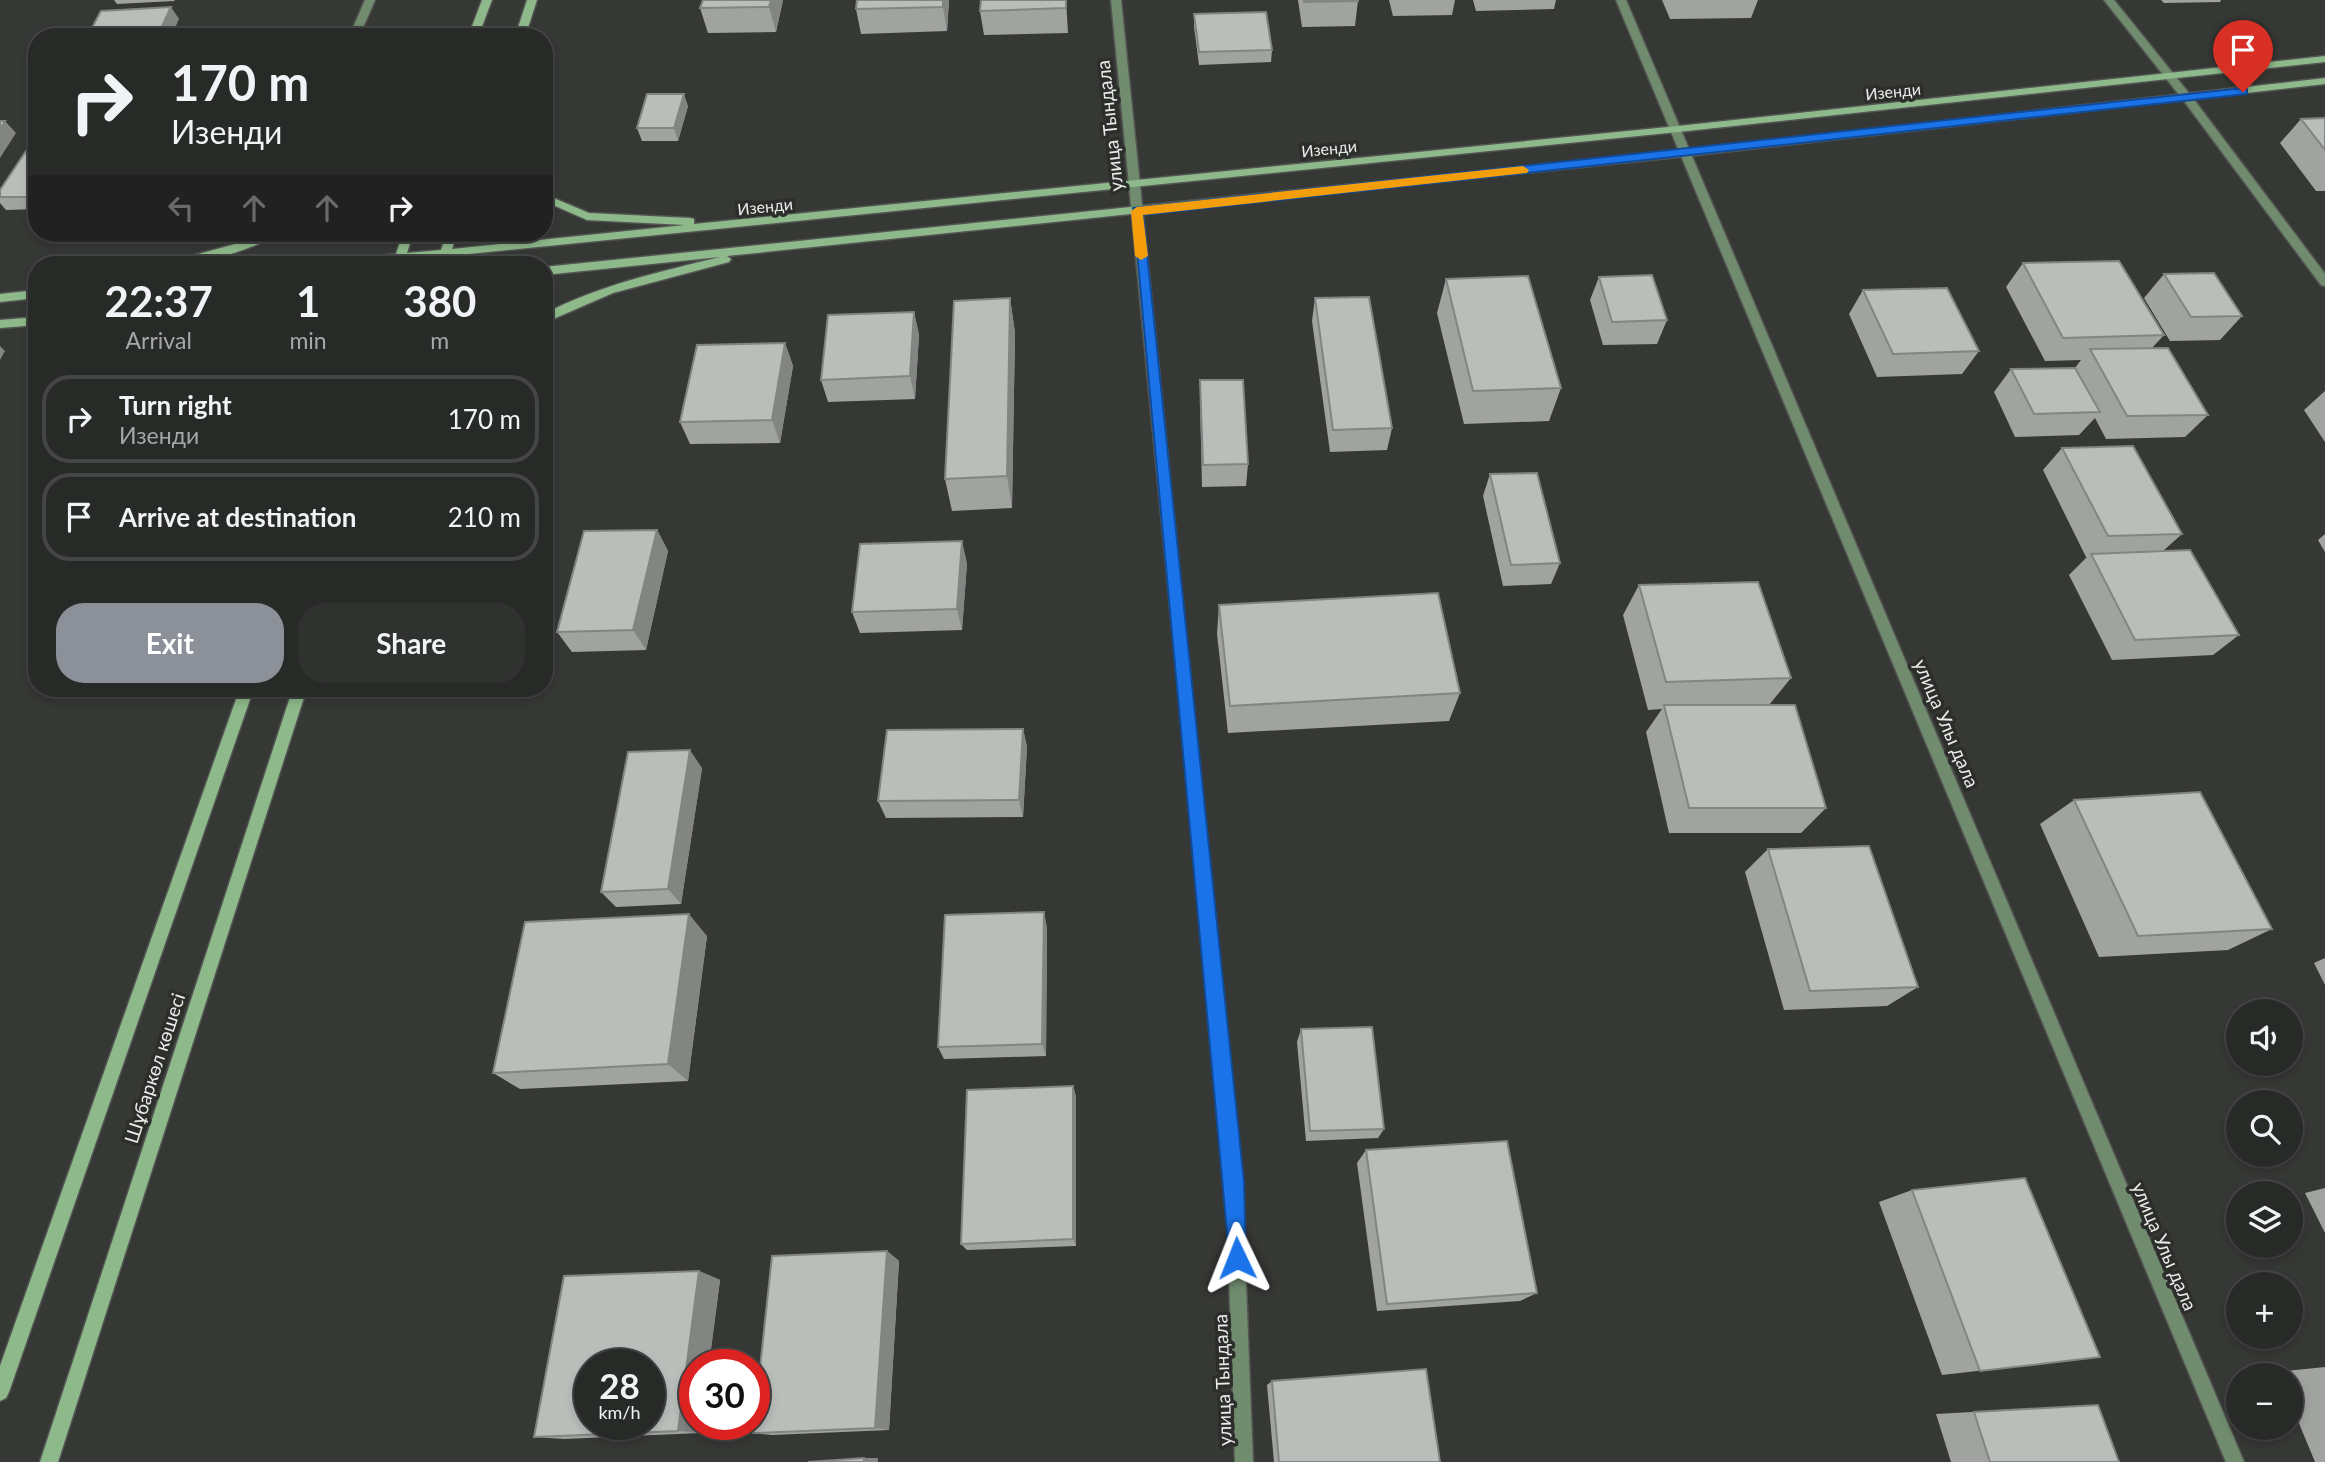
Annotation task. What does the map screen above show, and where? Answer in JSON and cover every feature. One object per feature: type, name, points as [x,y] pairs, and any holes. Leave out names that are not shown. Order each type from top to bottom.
[{"type":"street","points":[[358,28],[370,0]]},
{"type":"street","points":[[476,28],[487,0]]},
{"type":"street","points":[[523,28],[532,0]]},
{"type":"street","name":"улица Тындала","points":[[1116,0],[1234,1182],[1244,1462]]},
{"type":"street","name":"улица Улы дала","points":[[1621,0],[1678,129],[2235,1462]]},
{"type":"street","points":[[2109,0],[2188,99],[2325,282]]},
{"type":"street","name":"Изенди","points":[[469,256],[754,223],[1678,129],[2325,59]]},
{"type":"street","points":[[553,270],[1688,153],[2188,99],[2325,81]]},
{"type":"street","points":[[553,201],[587,216],[754,223]]},
{"type":"street","points":[[206,256],[251,242]]},
{"type":"street","points":[[553,314],[568,305],[655,277],[773,247]]},
{"type":"street","points":[[0,298],[28,295]]},
{"type":"street","points":[[0,324],[28,322]]},
{"type":"street","name":"Шұбаркөл көшесі","points":[[0,1392],[244,697]]},
{"type":"street","name":"Шұбаркөл көшесі","points":[[49,1462],[297,697]]},
{"type":"building","points":[[703,0],[771,0],[769,7],[700,8]]},
{"type":"building","points":[[857,0],[943,0],[943,7],[856,9]]},
{"type":"building","points":[[981,0],[1066,0],[1066,8],[980,11]]},
{"type":"building","points":[[1358,0],[1358,1],[1304,2]]},
{"type":"building","points":[[171,7],[161,28],[92,28],[101,11]]},
{"type":"building","points":[[1266,12],[1272,50],[1199,52],[1194,14]]},
{"type":"building","points":[[647,94],[684,94],[674,128],[637,128]]},
{"type":"building","points":[[2325,118],[2325,150],[2301,119]]},
{"type":"building","points":[[28,148],[28,197],[0,197],[0,190]]},
{"type":"building","points":[[2119,261],[2164,335],[2063,338],[2023,263]]},
{"type":"building","points":[[2214,273],[2242,316],[2191,317],[2164,274]]},
{"type":"building","points":[[1652,275],[1667,320],[1612,322],[1599,277]]},
{"type":"building","points":[[1528,276],[1561,388],[1473,391],[1446,279]]},
{"type":"building","points":[[1947,288],[1979,351],[1893,354],[1863,290]]},
{"type":"building","points":[[1369,297],[1392,428],[1333,430],[1315,298]]},
{"type":"building","points":[[1010,298],[1007,476],[945,479],[954,301]]},
{"type":"building","points":[[914,312],[910,376],[821,380],[828,315]]},
{"type":"building","points":[[785,343],[772,420],[680,422],[697,345]]},
{"type":"building","points":[[2168,348],[2208,415],[2127,416],[2090,349]]},
{"type":"building","points":[[2075,368],[2100,412],[2034,414],[2011,369]]},
{"type":"building","points":[[1200,380],[1243,380],[1248,464],[1203,465]]},
{"type":"building","points":[[2133,446],[2182,534],[2108,536],[2062,448]]},
{"type":"building","points":[[1537,473],[1560,563],[1511,565],[1490,474]]},
{"type":"building","points":[[657,530],[633,630],[557,632],[584,531]]},
{"type":"building","points":[[962,541],[957,609],[852,612],[860,544]]},
{"type":"building","points":[[2190,550],[2239,635],[2135,640],[2091,554]]},
{"type":"building","points":[[1758,582],[1791,678],[1666,682],[1639,585]]},
{"type":"building","points":[[1438,593],[1460,693],[1230,706],[1219,605]]},
{"type":"building","points":[[1664,705],[1795,705],[1826,808],[1689,808]]},
{"type":"building","points":[[1023,729],[1019,800],[878,801],[887,730]]},
{"type":"building","points":[[690,750],[668,889],[601,892],[628,752]]},
{"type":"building","points":[[2200,792],[2272,929],[2138,936],[2074,800]]},
{"type":"building","points":[[1869,846],[1918,987],[1810,991],[1768,849]]},
{"type":"building","points":[[1044,912],[1042,1044],[938,1047],[945,915]]},
{"type":"building","points":[[689,914],[668,1064],[493,1073],[525,922]]},
{"type":"building","points":[[1372,1027],[1384,1129],[1310,1131],[1301,1029]]},
{"type":"building","points":[[1073,1086],[1073,1239],[961,1244],[967,1090]]},
{"type":"building","points":[[1507,1141],[1537,1293],[1387,1304],[1366,1150]]},
{"type":"building","points":[[2025,1178],[2100,1357],[1980,1371],[1912,1190]]},
{"type":"building","points":[[887,1251],[875,1428],[770,1432],[770,1349],[762,1349],[772,1256]]},
{"type":"building","points":[[699,1271],[689,1349],[679,1349],[678,1431],[665,1432],[665,1349],[574,1349],[574,1435],[534,1437],[564,1276]]},
{"type":"building","points":[[1426,1369],[1440,1462],[1279,1462],[1272,1381]]},
{"type":"building","points":[[2098,1405],[2119,1462],[1990,1462],[1974,1412]]},
{"type":"building","points":[[864,1458],[864,1462],[808,1462]]},
{"type":"slow traffic","points":[[1141,256],[1137,211],[1523,170]]},
{"type":"route","points":[[1237,1258],[1234,1182],[1137,211],[2243,92]]}]
